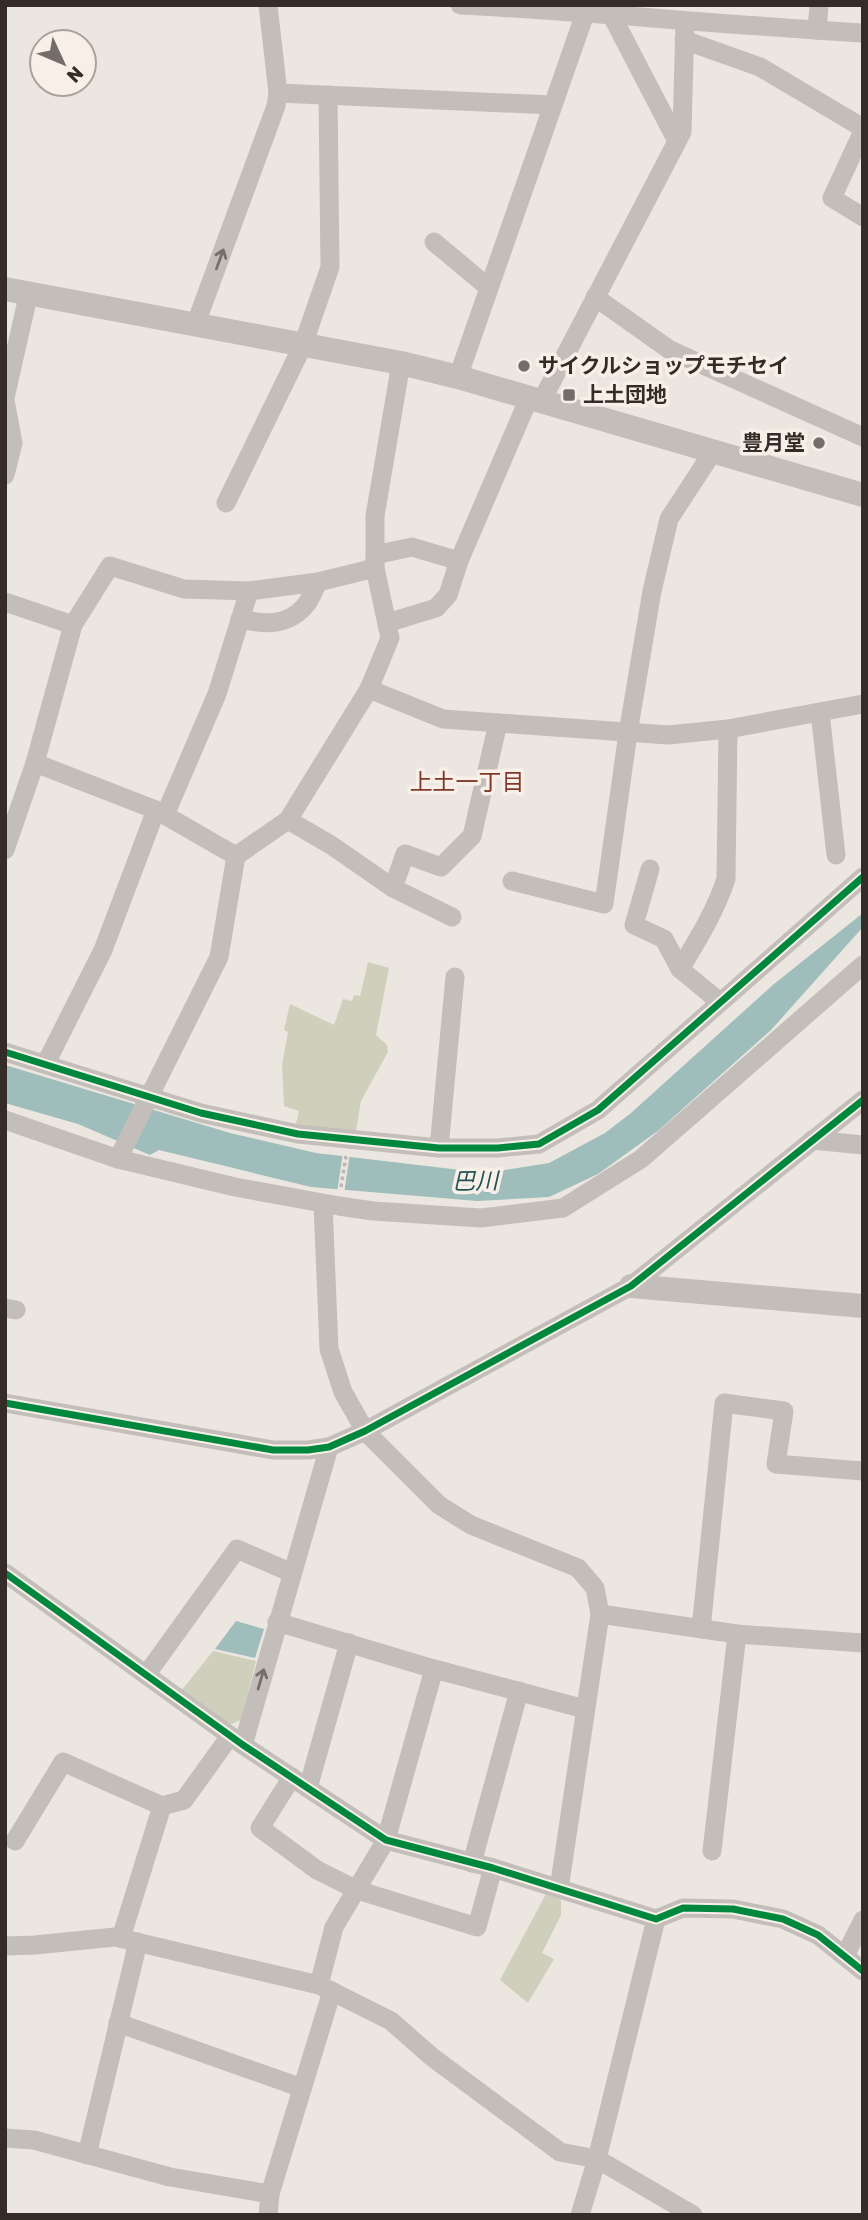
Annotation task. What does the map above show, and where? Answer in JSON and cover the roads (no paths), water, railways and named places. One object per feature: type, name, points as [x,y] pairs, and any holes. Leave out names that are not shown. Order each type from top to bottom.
[{"type":"street","points":[[196,323],[276,106],[278,93],[268,5]]},
{"type":"street","points":[[460,5],[588,9],[611,14],[642,11],[690,22],[863,33]]},
{"type":"street","points":[[817,30],[819,5]]},
{"type":"street","points":[[458,377],[588,9]]},
{"type":"street","points":[[611,14],[677,141]]},
{"type":"street","points":[[690,22],[863,130],[832,198],[863,217]]},
{"type":"street","points":[[387,623],[436,608],[448,595],[459,561],[535,400],[595,297],[682,132],[690,22]]},
{"type":"street","points":[[278,93],[552,105]]},
{"type":"street","points":[[226,503],[303,345],[330,267],[328,95]]},
{"type":"street","points":[[434,242],[489,288]]},
{"type":"street","points":[[5,475],[13,443],[5,399],[17,291],[401,363],[458,377],[863,495]]},
{"type":"street","points":[[595,297],[670,351],[863,437]]},
{"type":"street","points":[[120,1156],[219,957],[236,856],[288,820],[369,689],[390,639],[375,561],[376,516],[401,363]]},
{"type":"street","points":[[512,881],[604,904],[628,733],[652,591],[669,519],[712,453]]},
{"type":"street","points":[[5,850],[35,763],[73,625],[110,566],[184,589],[249,591],[318,582],[412,547],[459,561]]},
{"type":"street","points":[[240,619],[276,624],[290,618],[304,607],[318,582]]},
{"type":"street","points":[[46,1063],[103,950],[160,812],[217,694],[249,591]]},
{"type":"street","points":[[5,601],[73,625]]},
{"type":"street","points":[[369,689],[443,719],[668,735],[728,729],[863,704]]},
{"type":"street","points":[[820,712],[836,855]]},
{"type":"street","points":[[393,888],[405,854],[442,867],[472,836],[498,723]]},
{"type":"street","points":[[680,969],[710,919],[726,879],[728,729]]},
{"type":"street","points":[[35,763],[160,812],[236,856]]},
{"type":"street","points":[[288,820],[331,845],[393,888],[452,917]]},
{"type":"street","points":[[650,869],[634,925],[664,939],[680,969],[720,1002]]},
{"type":"street","points":[[5,1052],[46,1063],[147,1100],[298,1134],[439,1148],[498,1148],[539,1144],[598,1110],[863,877]]},
{"type":"street","points":[[5,1120],[235,1188],[323,1204],[373,1211],[481,1219],[563,1208],[641,1159],[863,965]]},
{"type":"street","points":[[439,1148],[455,977]]},
{"type":"street","points":[[5,1403],[273,1450],[329,1447],[365,1431],[631,1286],[863,1100]]},
{"type":"street","points":[[812,1140],[863,1145]]},
{"type":"street","points":[[323,1204],[329,1349],[343,1392],[365,1431],[439,1505],[471,1525],[578,1568],[595,1588],[600,1614],[559,1889]]},
{"type":"street","points":[[631,1286],[863,1306]]},
{"type":"street","points":[[701,1629],[724,1403],[783,1411],[776,1464],[863,1471]]},
{"type":"street","points":[[15,1841],[63,1762],[162,1807],[184,1800],[236,1740],[277,1622],[329,1447]]},
{"type":"street","points":[[146,1675],[237,1549],[292,1573]]},
{"type":"street","points":[[5,1573],[236,1740],[386,1840],[493,1868],[656,1919],[683,1908],[733,1909],[783,1919],[817,1935],[863,1971]]},
{"type":"street","points":[[600,1614],[737,1634],[863,1643]]},
{"type":"street","points":[[277,1622],[434,1669],[585,1709]]},
{"type":"street","points":[[712,1851],[737,1634]]},
{"type":"street","points":[[349,1643],[300,1783],[260,1828],[317,1870],[357,1889],[477,1927],[493,1868]]},
{"type":"street","points":[[268,2215],[270,2194],[303,2088],[326,1988],[334,1927],[386,1840],[434,1669]]},
{"type":"street","points":[[472,1863],[519,1691]]},
{"type":"street","points":[[87,2155],[118,2023],[130,1940],[162,1807]]},
{"type":"street","points":[[580,2215],[597,2159],[656,1919]]},
{"type":"street","points":[[845,1955],[863,1920]]},
{"type":"street","points":[[5,1946],[115,1937],[326,1988],[391,2021],[432,2057],[560,2152],[597,2159],[693,2215]]},
{"type":"street","points":[[118,2023],[303,2088]]},
{"type":"street","points":[[5,2138],[34,2140],[170,2177],[270,2194]]},
{"type":"water","name":"巴川","points":[[863,913],[863,927],[771,1030],[659,1130],[598,1174],[549,1197],[477,1201],[311,1187],[159,1150],[150,1155],[78,1124],[5,1103],[5,1065],[230,1133],[316,1153],[486,1173],[549,1163],[605,1133],[631,1113],[774,984]]},
{"type":"water","points":[[236,1621],[264,1629],[255,1658],[215,1649]]},
{"type":"place","name":"サイクルショップモチセイ","points":[[524,366]]},
{"type":"place","name":"上土団地","points":[[569,395]]},
{"type":"place","name":"豊月堂","points":[[819,443]]},
{"type":"district","name":"上土一丁目","points":[[467,782]]}]
